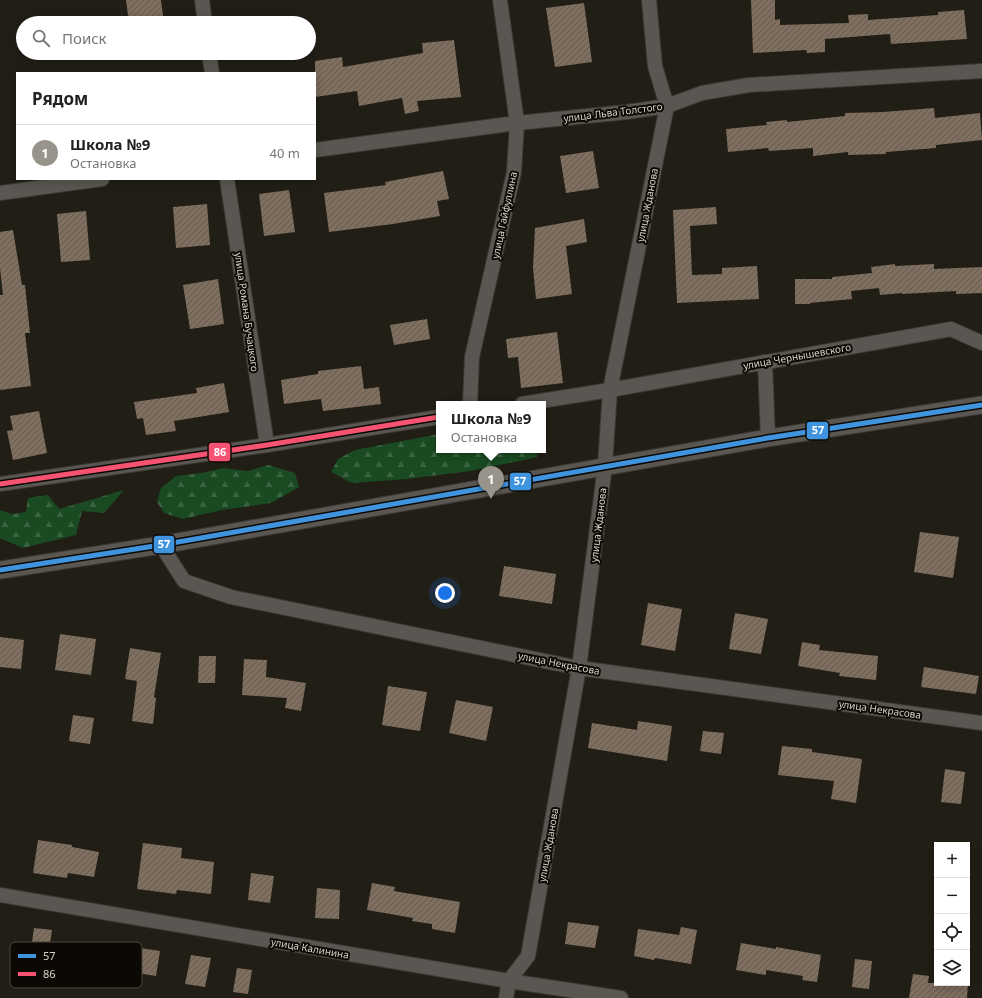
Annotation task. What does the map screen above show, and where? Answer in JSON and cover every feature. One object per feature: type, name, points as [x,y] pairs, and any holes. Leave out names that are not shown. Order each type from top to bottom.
[{"type":"street","points":[[202,0],[204,16]]},
{"type":"street","name":"улица Гайфуллина","points":[[470,401],[472,357],[514,172],[517,122],[500,0]]},
{"type":"street","name":"улица Жданова","points":[[506,998],[509,981],[528,956],[579,668],[606,466],[610,390],[667,106],[655,66],[649,0]]},
{"type":"street","points":[[210,60],[212,72]]},
{"type":"street","name":"улица Льва Толстого","points":[[316,150],[517,122],[627,112],[667,106],[702,93],[748,85],[982,71]]},
{"type":"street","points":[[0,193],[95,180]]},
{"type":"street","name":"улица Романа Бучацкого","points":[[227,180],[267,445]]},
{"type":"street","name":"улица Чернышевского","points":[[541,401],[951,329],[982,343]]},
{"type":"street","points":[[765,362],[768,438]]},
{"type":"street","points":[[0,570],[161,545],[768,438],[982,405]]},
{"type":"street","points":[[0,484],[267,445],[436,417]]},
{"type":"street","name":"улица Некрасова","points":[[161,545],[184,581],[231,597],[579,668],[982,723]]},
{"type":"street","name":"улица Калинина","points":[[0,895],[509,981],[621,998]]},
{"type":"green space","points":[[436,435],[436,453],[536,453],[538,457],[470,471],[407,479],[352,483],[331,472],[338,459],[355,450]]},
{"type":"green space","points":[[268,465],[295,473],[299,487],[271,503],[222,510],[183,519],[164,513],[157,502],[161,488],[176,476],[201,473],[223,468],[248,471]]},
{"type":"green space","points":[[124,490],[104,513],[82,511],[76,535],[23,548],[0,538],[0,510],[12,514],[26,512],[28,498],[48,495],[59,509]]},
{"type":"building","points":[[126,0],[161,0],[163,16],[128,16]]},
{"type":"building","points":[[751,0],[775,0],[775,20],[780,19],[780,25],[849,23],[848,15],[868,14],[868,20],[938,15],[938,12],[964,10],[967,39],[891,44],[890,34],[825,39],[825,52],[807,53],[806,50],[753,53]]},
{"type":"building","points":[[584,3],[592,62],[555,67],[546,8]]},
{"type":"building","points":[[454,40],[461,97],[417,101],[419,111],[405,114],[402,98],[359,106],[357,91],[316,97],[315,61],[342,57],[343,67],[423,53],[422,43]]},
{"type":"building","points":[[934,108],[935,118],[980,113],[982,140],[936,145],[936,148],[886,152],[886,154],[848,155],[848,152],[813,156],[813,148],[769,151],[768,148],[728,152],[726,129],[767,125],[766,122],[787,120],[787,122],[845,116],[845,113]]},
{"type":"building","points":[[593,151],[599,188],[566,193],[560,156]]},
{"type":"building","points":[[443,171],[449,199],[437,201],[440,216],[393,224],[329,232],[324,193],[386,185],[385,182]]},
{"type":"building","points":[[289,190],[295,232],[264,236],[259,194]]},
{"type":"building","points":[[207,204],[210,245],[176,248],[173,207]]},
{"type":"building","points":[[716,207],[717,224],[690,226],[692,275],[722,274],[722,268],[757,266],[759,299],[677,303],[673,210]]},
{"type":"building","points":[[86,211],[90,260],[61,262],[57,214]]},
{"type":"building","points":[[584,219],[587,242],[566,246],[572,294],[536,299],[533,268],[535,228]]},
{"type":"building","points":[[13,230],[22,285],[25,285],[30,333],[25,333],[31,386],[0,390],[0,295],[3,295],[0,268],[0,232]]},
{"type":"building","points":[[895,264],[895,266],[934,264],[934,269],[982,267],[982,293],[956,294],[956,291],[880,295],[879,288],[851,291],[852,299],[810,304],[795,304],[795,279],[832,279],[832,277],[872,273],[871,267]]},
{"type":"building","points":[[218,279],[224,324],[190,329],[183,285]]},
{"type":"building","points":[[427,319],[430,339],[394,345],[390,325]]},
{"type":"building","points":[[557,332],[563,383],[521,388],[518,357],[508,358],[506,339]]},
{"type":"building","points":[[361,366],[364,389],[379,387],[381,404],[323,411],[321,399],[284,404],[281,380],[318,374],[318,371]]},
{"type":"building","points":[[224,383],[229,412],[174,421],[176,431],[146,435],[143,418],[137,419],[134,402],[197,393],[196,388]]},
{"type":"building","points":[[39,411],[47,453],[13,460],[7,431],[13,430],[10,416]]},
{"type":"building","points":[[920,532],[959,537],[953,578],[914,572]]},
{"type":"building","points":[[504,566],[556,574],[552,604],[499,596]]},
{"type":"building","points":[[648,603],[682,609],[675,651],[641,645]]},
{"type":"building","points":[[735,613],[768,619],[761,654],[729,649]]},
{"type":"building","points":[[60,634],[96,639],[91,675],[55,670]]},
{"type":"building","points":[[0,637],[24,640],[21,669],[0,667]]},
{"type":"building","points":[[802,642],[820,645],[819,650],[878,656],[876,680],[839,676],[840,673],[798,666]]},
{"type":"building","points":[[130,648],[161,653],[154,697],[156,698],[153,724],[132,721],[137,681],[125,679]]},
{"type":"building","points":[[199,656],[216,656],[215,683],[198,683]]},
{"type":"building","points":[[244,659],[267,660],[266,677],[306,683],[301,711],[285,708],[287,698],[242,695]]},
{"type":"building","points":[[924,667],[979,676],[976,694],[921,687]]},
{"type":"building","points":[[388,686],[427,692],[420,731],[382,725]]},
{"type":"building","points":[[456,700],[493,707],[486,741],[449,733]]},
{"type":"building","points":[[73,715],[94,718],[90,744],[69,741]]},
{"type":"building","points":[[638,721],[672,726],[667,761],[588,748],[592,723],[637,730]]},
{"type":"building","points":[[703,731],[724,733],[721,754],[700,751]]},
{"type":"building","points":[[782,746],[812,749],[812,752],[862,759],[856,803],[831,799],[834,781],[778,775]]},
{"type":"building","points":[[945,769],[965,772],[961,804],[941,802]]},
{"type":"building","points":[[38,840],[72,845],[72,847],[99,852],[94,877],[68,873],[67,878],[33,873]]},
{"type":"building","points":[[143,843],[182,848],[181,858],[214,862],[211,894],[177,890],[176,894],[137,889]]},
{"type":"building","points":[[251,873],[274,876],[270,903],[248,900]]},
{"type":"building","points":[[372,883],[395,887],[394,891],[460,902],[455,933],[432,929],[432,924],[412,921],[413,918],[367,910]]},
{"type":"building","points":[[317,888],[340,890],[339,919],[315,918]]},
{"type":"building","points":[[568,922],[599,926],[595,948],[565,944]]},
{"type":"building","points":[[681,927],[697,930],[691,964],[634,956],[638,929],[679,935]]},
{"type":"building","points":[[34,928],[52,930],[50,942],[32,942]]},
{"type":"building","points":[[741,943],[776,949],[776,947],[821,955],[817,982],[802,980],[803,976],[766,970],[766,975],[736,970]]},
{"type":"building","points":[[142,948],[160,951],[156,976],[142,974]]},
{"type":"building","points":[[191,955],[211,958],[205,987],[185,984]]},
{"type":"building","points":[[855,959],[872,961],[869,989],[852,987]]},
{"type":"building","points":[[237,968],[252,970],[248,994],[233,992]]},
{"type":"building","points":[[913,974],[929,976],[928,983],[934,983],[934,986],[968,986],[967,998],[909,998]]},
{"type":"transit line","name":"57","points":[[0,570],[161,545],[768,438],[982,405]]},
{"type":"transit line","name":"86","points":[[0,484],[267,445],[436,417]]},
{"type":"place","name":"Школа №9","points":[[491,499]]}]
